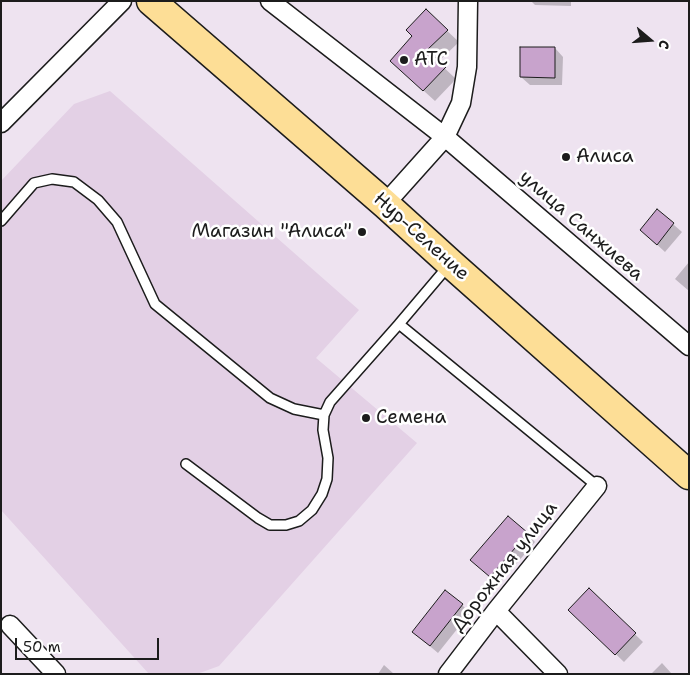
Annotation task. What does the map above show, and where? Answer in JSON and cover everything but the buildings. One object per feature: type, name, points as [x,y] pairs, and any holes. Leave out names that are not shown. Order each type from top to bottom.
[{"type":"highway","name":"Нур-Селение","points":[[151,1],[385,204],[450,264],[689,475]]},
{"type":"street","points":[[1,123],[122,1]]},
{"type":"street","name":"улица Санжиева","points":[[270,1],[445,137],[689,346]]},
{"type":"street","points":[[385,204],[445,137],[461,103],[466,76],[468,1]]},
{"type":"street","name":"Дорожная улица","points":[[448,674],[596,486]]},
{"type":"street","points":[[496,611],[558,674]]},
{"type":"street","points":[[10,625],[56,674]]},
{"type":"lane","points":[[1,221],[34,183],[52,179],[74,182],[98,200],[117,222],[155,304],[270,398],[294,409],[324,415]]},
{"type":"lane","points":[[186,464],[270,525],[286,525],[299,521],[312,510],[322,494],[327,479],[328,458],[323,430],[324,415],[330,402],[400,324],[450,264]]},
{"type":"lane","points":[[400,324],[596,486]]},
{"type":"shaded area","points":[[110,91],[359,310],[316,358],[417,443],[219,666],[197,674],[149,674],[1,510],[1,181],[74,104]]},
{"type":"place","name":"АТС","points":[[404,60]]},
{"type":"place","name":"Алиса","points":[[566,157]]},
{"type":"place","name":"Магазин \"Алиса\"","points":[[362,232]]},
{"type":"place","name":"Семена","points":[[366,418]]}]
